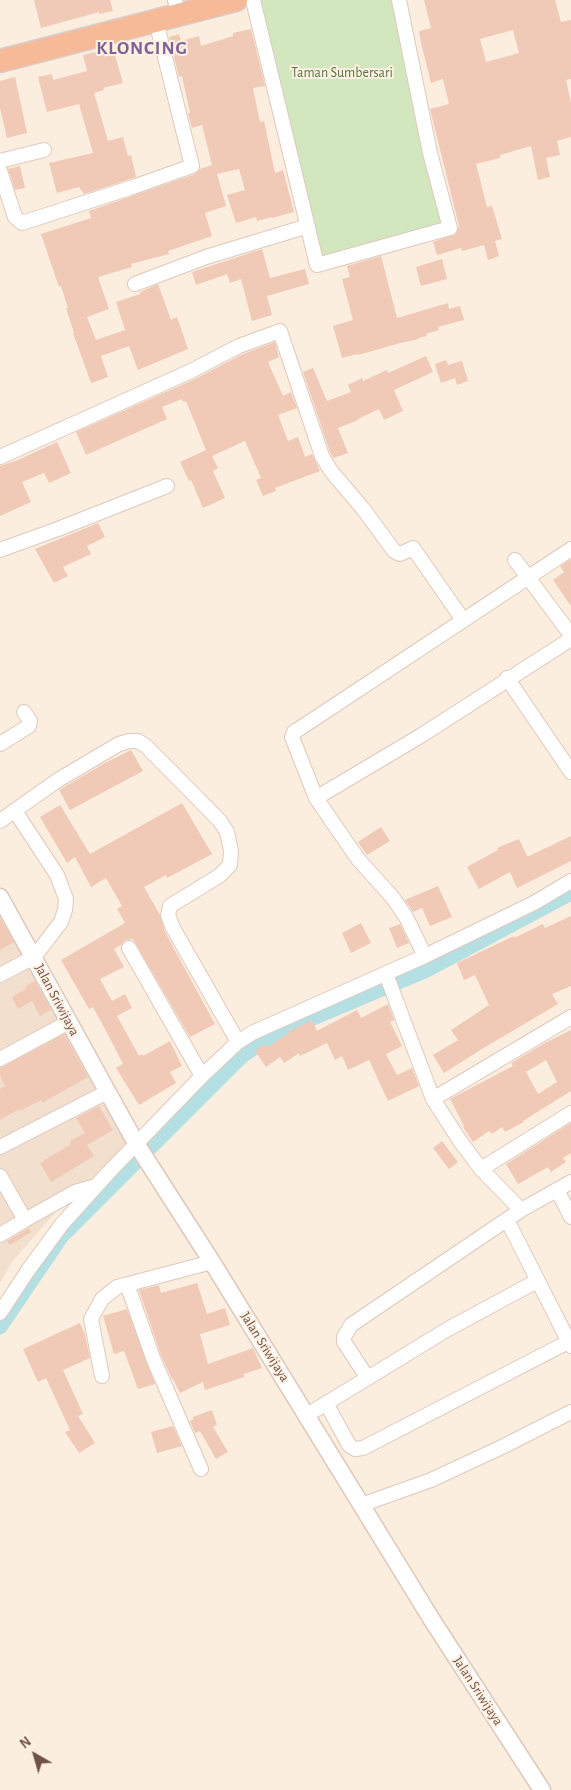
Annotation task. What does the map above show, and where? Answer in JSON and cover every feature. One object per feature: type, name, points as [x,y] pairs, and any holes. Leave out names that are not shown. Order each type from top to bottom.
[{"type":"highway","points":[[0,61],[156,21],[177,8],[236,0]]},
{"type":"street","points":[[253,0],[317,265],[450,228],[430,153],[399,0]]},
{"type":"street","points":[[0,171],[15,217],[22,223],[192,166],[156,21]]},
{"type":"street","points":[[0,162],[44,150]]},
{"type":"street","points":[[135,284],[206,257],[308,226]]},
{"type":"street","points":[[0,457],[191,371],[239,346],[280,331],[326,463],[394,551],[400,554],[413,548],[463,620]]},
{"type":"street","points":[[0,550],[167,486]]},
{"type":"street","points":[[425,956],[406,917],[358,859],[316,798],[292,736],[294,732],[571,549]]},
{"type":"street","points":[[316,798],[422,734],[571,637],[514,560]]},
{"type":"street","points":[[508,678],[571,772]]},
{"type":"street","points":[[0,744],[29,726],[30,721],[24,712]]},
{"type":"street","points":[[0,821],[58,780],[119,744],[138,741],[146,746],[220,821],[227,832],[230,843],[230,866],[219,876],[170,906],[168,915],[173,928],[238,1042]]},
{"type":"street","points":[[0,975],[34,957],[62,922],[65,910],[66,899],[57,875],[15,811]]},
{"type":"street","points":[[0,1314],[28,1269],[62,1224],[98,1185],[139,1148],[202,1076],[238,1042],[252,1032],[388,978],[425,956],[534,902],[571,881]]},
{"type":"street","name":"Jalan Sriwijaya","points":[[0,897],[139,1148],[307,1415],[432,1620],[542,1790]]},
{"type":"street","points":[[129,948],[202,1076]]},
{"type":"street","points":[[388,978],[433,1099],[460,1141],[481,1168],[521,1210]]},
{"type":"street","points":[[433,1099],[571,1017]]},
{"type":"street","points":[[0,1059],[69,1022]]},
{"type":"street","points":[[0,1147],[107,1092]]},
{"type":"street","points":[[481,1168],[571,1113]]},
{"type":"street","points":[[0,1176],[25,1220]]},
{"type":"street","points":[[367,1377],[344,1342],[351,1325],[521,1210],[571,1182]]},
{"type":"street","points":[[0,1235],[75,1192],[98,1185]]},
{"type":"street","points":[[557,1190],[571,1217]]},
{"type":"street","points":[[326,1403],[348,1445],[355,1449],[363,1448],[570,1344],[506,1220]]},
{"type":"street","points":[[102,1376],[90,1319],[102,1299],[117,1287],[212,1262]]},
{"type":"street","points":[[307,1415],[367,1377],[537,1281]]},
{"type":"street","points":[[127,1284],[153,1358],[201,1469]]},
{"type":"street","points":[[361,1505],[431,1480],[571,1412]]},
{"type":"shaded area","points":[[0,901],[137,1148],[74,1191],[11,1263],[0,1283]]},
{"type":"green space","name":"Taman Sumbersari","points":[[253,0],[397,0],[446,229],[316,266]]},
{"type":"building","points":[[34,0],[110,0],[113,11],[99,14],[99,12],[41,28]]},
{"type":"building","points":[[424,0],[555,0],[561,22],[571,20],[571,79],[566,80],[571,103],[571,137],[557,141],[560,155],[546,158],[550,177],[538,180],[531,146],[500,155],[500,158],[476,164],[487,207],[492,206],[502,239],[495,241],[499,256],[488,260],[484,245],[462,251],[461,248],[437,255],[433,242],[456,234],[459,226],[430,109],[449,104],[443,79],[431,83],[421,43],[419,31],[431,28]],"holes":[[[513,30],[519,53],[486,62],[480,39]]]},
{"type":"building","points":[[251,29],[265,86],[253,88],[260,122],[264,121],[275,173],[283,170],[294,212],[257,221],[256,217],[236,223],[227,195],[245,190],[239,169],[217,174],[226,206],[205,213],[212,236],[168,251],[169,254],[131,264],[132,267],[98,277],[109,309],[87,317],[96,340],[125,330],[116,302],[140,294],[140,292],[158,284],[171,320],[177,317],[188,349],[138,370],[129,346],[101,356],[108,377],[91,383],[73,333],[61,286],[59,287],[41,234],[91,218],[89,211],[195,174],[200,169],[212,165],[202,125],[192,128],[182,76],[179,77],[169,37],[179,34],[181,41],[199,36],[201,46],[233,36],[233,33]]},
{"type":"building","points":[[113,48],[123,83],[103,88],[104,90],[94,93],[108,141],[123,137],[128,156],[131,155],[136,177],[84,194],[79,187],[57,193],[49,163],[93,153],[79,104],[47,112],[38,77],[52,74],[53,80],[87,71],[83,55]]},
{"type":"building","points":[[15,77],[27,133],[7,138],[0,108],[0,81]]},
{"type":"building","points":[[20,166],[25,188],[15,190],[8,169]]},
{"type":"building","points":[[262,249],[270,278],[305,269],[309,284],[267,296],[272,315],[252,321],[241,279],[230,283],[227,274],[196,285],[192,272]]},
{"type":"building","points":[[381,256],[397,318],[448,303],[449,309],[460,306],[464,320],[438,327],[439,330],[426,334],[427,336],[419,339],[342,358],[333,326],[353,320],[342,279],[350,277],[347,266]]},
{"type":"building","points":[[442,259],[447,279],[421,286],[416,267]]},
{"type":"building","points":[[275,342],[279,357],[268,362],[283,396],[291,392],[297,408],[278,415],[288,441],[298,437],[305,457],[312,454],[320,471],[275,488],[276,491],[263,496],[256,480],[261,478],[245,441],[212,456],[218,468],[213,471],[225,498],[203,508],[191,480],[189,481],[180,462],[206,450],[186,401],[183,402],[182,399],[162,407],[167,419],[86,455],[76,432],[195,379],[243,354]]},
{"type":"building","points":[[426,356],[433,372],[394,390],[403,411],[384,420],[379,409],[338,428],[348,453],[334,458],[330,452],[303,372],[313,368],[327,401],[351,392],[348,385],[362,378],[363,381],[387,370],[388,373]]},
{"type":"building","points":[[446,360],[448,365],[462,361],[468,381],[457,385],[455,378],[441,383],[435,364]]},
{"type":"building","points":[[57,442],[71,473],[49,483],[44,473],[22,482],[31,502],[0,516],[0,466]]},
{"type":"building","points":[[98,523],[105,537],[87,546],[91,554],[63,567],[68,576],[54,583],[35,549]]},
{"type":"building","points":[[571,559],[571,606],[553,580],[564,572],[560,566]]},
{"type":"building","points":[[131,750],[143,771],[70,810],[59,790]]},
{"type":"building","points":[[182,803],[212,854],[167,878],[166,875],[144,887],[160,915],[165,932],[215,1024],[190,1037],[133,939],[125,940],[114,949],[124,967],[100,979],[112,1001],[125,994],[132,1008],[117,1016],[139,1056],[142,1054],[143,1056],[170,1041],[182,1066],[170,1072],[176,1083],[139,1105],[116,1068],[123,1064],[104,1027],[93,1007],[89,1009],[61,960],[125,923],[117,909],[122,906],[106,878],[91,887],[75,857],[67,863],[40,817],[60,805],[90,854]]},
{"type":"building","points":[[381,827],[390,841],[367,855],[358,842]]},
{"type":"building","points":[[571,836],[571,861],[517,888],[510,872],[479,889],[467,867],[498,850],[497,848],[519,839],[527,856],[529,856]]},
{"type":"building","points":[[438,886],[452,917],[430,926],[422,908],[413,912],[405,900]]},
{"type":"building","points":[[571,916],[571,986],[552,994],[558,1004],[444,1073],[433,1055],[458,1040],[451,1030],[489,1005],[475,975],[464,980],[457,963],[543,924],[545,928]]},
{"type":"building","points":[[0,918],[14,942],[0,950]]},
{"type":"building","points":[[361,923],[371,943],[351,953],[342,933]]},
{"type":"building","points":[[400,924],[409,943],[397,948],[389,928]]},
{"type":"building","points":[[35,981],[51,1010],[40,1016],[32,1001],[18,1009],[12,997]]},
{"type":"building","points":[[388,1004],[394,1020],[390,1022],[402,1046],[386,1054],[397,1075],[412,1068],[419,1086],[388,1101],[369,1060],[348,1070],[342,1056],[335,1060],[327,1043],[300,1056],[299,1053],[284,1063],[280,1057],[266,1067],[255,1051],[265,1044],[268,1047],[289,1031],[312,1020],[317,1031],[357,1010],[361,1018]]},
{"type":"building","points":[[571,1030],[571,1091],[524,1122],[505,1132],[502,1127],[492,1134],[489,1131],[473,1142],[463,1127],[450,1099],[513,1066],[511,1063]],"holes":[[[546,1060],[557,1082],[538,1094],[526,1072]]]},
{"type":"building","points":[[64,1034],[88,1077],[42,1103],[41,1100],[20,1111],[19,1109],[0,1120],[0,1089],[5,1086],[0,1076],[0,1068]]},
{"type":"building","points":[[99,1106],[113,1130],[87,1145],[94,1156],[51,1182],[40,1163],[71,1144],[70,1141],[85,1133],[76,1118]]},
{"type":"building","points":[[571,1123],[571,1153],[563,1158],[566,1162],[551,1172],[548,1167],[518,1184],[506,1164]]},
{"type":"building","points":[[442,1141],[458,1162],[449,1169],[433,1148]]},
{"type":"building","points":[[29,1228],[31,1232],[10,1245],[7,1241]]},
{"type":"building","points":[[197,1283],[207,1314],[225,1308],[230,1325],[200,1334],[208,1364],[253,1348],[262,1368],[244,1374],[244,1377],[205,1390],[203,1382],[180,1393],[161,1355],[139,1290],[159,1285],[161,1293]]},
{"type":"building","points":[[127,1309],[155,1384],[138,1389],[124,1351],[114,1354],[103,1316]]},
{"type":"building","points":[[80,1323],[85,1335],[90,1358],[63,1370],[83,1414],[78,1416],[95,1443],[79,1453],[65,1432],[70,1430],[46,1378],[38,1382],[23,1349]]},
{"type":"building","points":[[212,1410],[217,1425],[213,1427],[228,1452],[216,1459],[200,1431],[195,1433],[190,1421],[193,1420],[193,1417]]},
{"type":"building","points":[[173,1426],[182,1446],[157,1453],[151,1432]]},
{"type":"waterway","points":[[0,1327],[61,1237],[242,1056],[265,1040],[429,969],[571,893]]},
{"type":"district","name":"KLONCING","points":[[142,48]]}]
